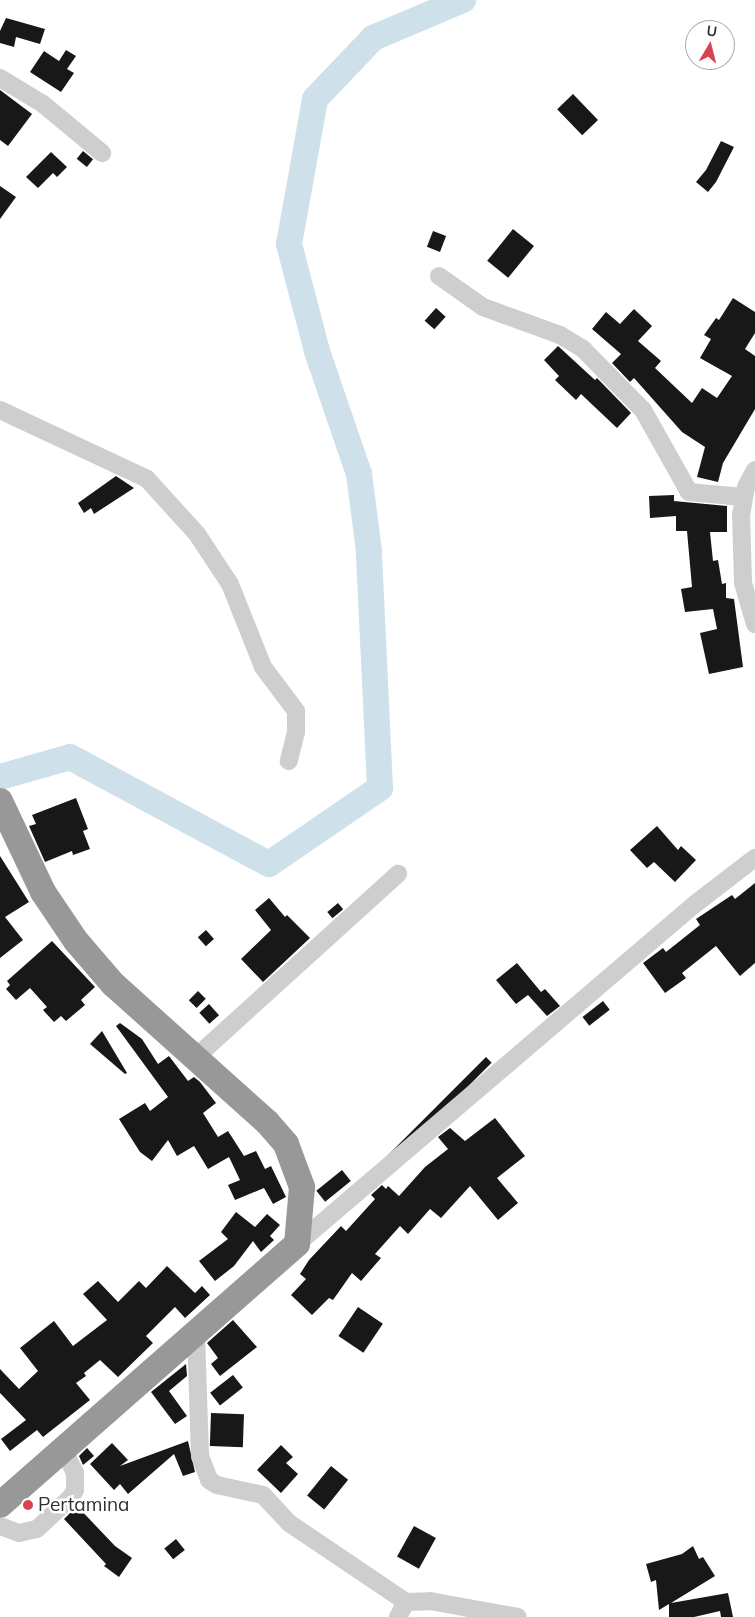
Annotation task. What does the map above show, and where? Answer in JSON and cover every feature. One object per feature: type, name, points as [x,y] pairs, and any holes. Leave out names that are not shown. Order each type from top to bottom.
[{"type":"highway","points":[[0,1505],[297,1244],[302,1187],[296,1164],[286,1144],[267,1122],[113,984],[76,941],[42,892],[5,812]]},
{"type":"street","points":[[0,78],[43,104],[102,153]]},
{"type":"street","points":[[439,276],[483,308],[560,335],[584,349],[643,410],[689,492],[743,497]]},
{"type":"street","points":[[0,410],[146,479],[197,534],[230,584],[263,667],[296,710],[296,732],[289,761]]},
{"type":"street","points":[[755,470],[743,497],[743,583],[755,624]]},
{"type":"street","points":[[297,1244],[695,904],[755,858]]},
{"type":"street","points":[[196,1058],[398,874]]},
{"type":"street","points":[[196,1334],[200,1456],[209,1480],[217,1485],[263,1495],[289,1523],[402,1610],[430,1602],[518,1617]]},
{"type":"street","points":[[0,1526],[19,1533],[36,1529],[71,1497],[75,1490],[75,1473],[64,1450]]},
{"type":"building","points":[[6,18],[45,29],[40,44],[16,37],[14,47],[0,43],[0,31]]},
{"type":"building","points":[[66,50],[76,56],[67,69],[74,73],[61,92],[30,72],[44,51],[59,61]]},
{"type":"building","points":[[0,90],[32,114],[8,146],[0,140]]},
{"type":"building","points":[[573,94],[598,120],[582,135],[557,109]]},
{"type":"building","points":[[721,141],[734,147],[716,182],[708,192],[696,182],[706,170]]},
{"type":"building","points":[[83,151],[93,159],[87,167],[77,159]]},
{"type":"building","points":[[51,152],[67,167],[57,177],[53,173],[38,188],[26,177]]},
{"type":"building","points":[[0,186],[16,197],[0,219]]},
{"type":"building","points":[[513,229],[534,246],[508,278],[487,261]]},
{"type":"building","points":[[433,231],[446,236],[440,252],[427,247]]},
{"type":"building","points":[[733,298],[755,312],[755,333],[745,349],[755,356],[755,409],[723,463],[718,482],[697,477],[705,447],[682,432],[634,378],[630,382],[612,363],[621,354],[592,329],[606,312],[620,324],[634,309],[652,326],[638,341],[661,361],[655,368],[692,403],[702,388],[717,398],[732,376],[700,358],[711,339],[704,335],[716,318],[719,320]]},
{"type":"building","points":[[436,308],[446,317],[434,329],[425,321]]},
{"type":"building","points":[[558,346],[595,380],[597,378],[631,413],[617,428],[581,394],[576,400],[555,380],[559,376],[544,360]]},
{"type":"building","points":[[116,476],[134,488],[94,514],[91,508],[84,513],[78,503]]},
{"type":"building","points":[[674,495],[674,501],[727,506],[727,532],[710,532],[713,561],[718,560],[722,584],[726,583],[726,598],[734,599],[743,667],[709,674],[700,633],[717,629],[713,609],[685,612],[681,589],[692,587],[687,531],[676,531],[676,516],[650,518],[649,496]]},
{"type":"building","points":[[76,798],[88,829],[83,831],[90,849],[73,855],[72,851],[45,862],[29,826],[36,824],[32,815]]},
{"type":"building","points":[[657,826],[678,850],[681,846],[696,860],[675,882],[654,862],[647,868],[630,850]]},
{"type":"building","points":[[0,856],[29,902],[5,917],[23,940],[0,958]]},
{"type":"building","points":[[755,883],[755,963],[740,976],[716,946],[682,973],[686,978],[665,993],[643,963],[663,948],[666,952],[700,925],[696,919],[732,895],[735,899]]},
{"type":"building","points":[[269,898],[285,917],[287,915],[310,938],[263,982],[241,959],[271,930],[255,910]]},
{"type":"building","points":[[338,903],[343,909],[332,918],[327,912]]},
{"type":"building","points":[[206,930],[214,939],[206,946],[198,937]]},
{"type":"building","points":[[52,941],[95,987],[81,1000],[85,1005],[66,1021],[61,1016],[54,1022],[43,1010],[47,1007],[30,988],[16,1000],[6,989],[10,985],[7,981]]},
{"type":"building","points":[[517,963],[541,992],[545,989],[560,1006],[547,1016],[528,995],[516,1004],[496,980]]},
{"type":"building","points":[[198,991],[206,999],[197,1008],[189,1000]]},
{"type":"building","points":[[603,1001],[610,1010],[589,1026],[583,1017]]},
{"type":"building","points":[[209,1004],[219,1015],[209,1024],[199,1013]]},
{"type":"building","points":[[120,1023],[142,1039],[158,1064],[169,1056],[188,1081],[194,1077],[200,1082],[216,1103],[203,1113],[218,1137],[228,1131],[244,1156],[256,1151],[265,1169],[271,1166],[286,1197],[273,1204],[264,1188],[235,1200],[228,1185],[240,1180],[229,1157],[208,1169],[194,1146],[177,1156],[168,1140],[152,1161],[140,1152],[119,1119],[145,1103],[150,1111],[168,1097],[116,1026]]},
{"type":"building","points":[[102,1031],[127,1073],[125,1074],[90,1044]]},
{"type":"building","points":[[486,1057],[492,1063],[366,1188],[361,1182]]},
{"type":"building","points":[[495,1118],[525,1156],[497,1178],[518,1203],[498,1220],[470,1186],[441,1218],[430,1209],[408,1234],[400,1226],[375,1254],[381,1258],[361,1281],[352,1273],[333,1300],[329,1298],[312,1315],[291,1295],[306,1279],[300,1274],[309,1260],[341,1226],[346,1231],[375,1199],[371,1195],[382,1185],[386,1189],[388,1186],[399,1196],[425,1167],[448,1149],[438,1137],[450,1128],[465,1141]]},
{"type":"building","points":[[342,1170],[351,1181],[325,1202],[316,1191]]},
{"type":"building","points":[[236,1212],[255,1227],[267,1214],[280,1225],[270,1236],[274,1240],[261,1252],[253,1241],[234,1266],[215,1281],[199,1261],[228,1239],[221,1232]]},
{"type":"building","points":[[167,1266],[195,1293],[202,1286],[210,1295],[185,1318],[175,1307],[146,1336],[153,1343],[118,1377],[100,1360],[84,1373],[86,1376],[76,1383],[90,1400],[43,1437],[37,1430],[10,1451],[1,1439],[26,1420],[0,1393],[0,1369],[19,1389],[38,1371],[20,1348],[54,1321],[73,1346],[107,1320],[83,1294],[98,1281],[118,1302],[139,1281],[146,1288]]},
{"type":"building","points":[[358,1307],[383,1324],[363,1353],[338,1336]]},
{"type":"building","points":[[233,1320],[257,1347],[220,1376],[211,1364],[218,1358],[207,1343]]},
{"type":"building","points":[[186,1364],[187,1376],[169,1391],[187,1416],[175,1424],[151,1392]]},
{"type":"building","points":[[233,1375],[243,1388],[220,1405],[210,1393]]},
{"type":"building","points":[[211,1413],[244,1414],[243,1447],[210,1446]]},
{"type":"building","points":[[188,1441],[195,1472],[183,1476],[174,1454],[128,1494],[120,1484],[114,1490],[90,1464],[112,1443],[128,1460],[120,1466]]},
{"type":"building","points":[[281,1445],[293,1457],[286,1463],[298,1474],[281,1493],[257,1470]]},
{"type":"building","points":[[87,1448],[94,1456],[83,1465],[79,1456]]},
{"type":"building","points":[[331,1466],[348,1480],[324,1509],[307,1496]]},
{"type":"building","points":[[77,1506],[115,1546],[132,1558],[119,1577],[104,1566],[106,1564],[64,1519]]},
{"type":"building","points":[[414,1526],[436,1538],[419,1569],[397,1557]]},
{"type":"building","points":[[176,1539],[185,1550],[173,1559],[164,1548]]},
{"type":"building","points":[[693,1546],[699,1559],[703,1557],[715,1576],[671,1603],[728,1593],[733,1617],[721,1617],[720,1611],[694,1617],[669,1617],[669,1604],[659,1610],[656,1580],[651,1582],[646,1564],[682,1554]]},
{"type":"waterway","points":[[0,777],[70,757],[269,864],[380,788],[369,551],[359,474],[317,351],[289,244],[315,99],[373,38],[463,0]]},
{"type":"place","name":"Pertamina","points":[[28,1505]]}]
